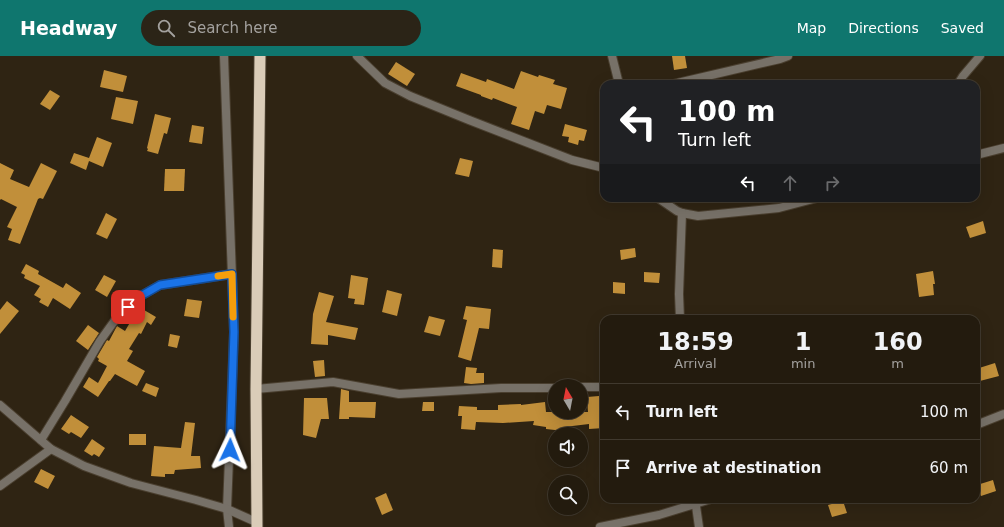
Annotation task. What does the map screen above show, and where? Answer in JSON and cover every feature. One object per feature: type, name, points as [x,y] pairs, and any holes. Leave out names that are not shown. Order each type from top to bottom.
[{"type":"highway","points":[[256,524],[260,56]]},
{"type":"street","points":[[224,56],[234,332],[227,509],[229,527]]},
{"type":"street","points":[[357,56],[385,83],[410,96],[572,160],[600,167]]},
{"type":"street","points":[[612,56],[618,80]]},
{"type":"street","points":[[690,80],[788,56]]},
{"type":"street","points":[[960,80],[980,56]]},
{"type":"street","points":[[980,154],[1004,148]]},
{"type":"street","points":[[664,202],[677,211],[698,216],[780,208],[802,202]]},
{"type":"street","points":[[680,315],[678,294],[682,213]]},
{"type":"street","points":[[41,440],[100,341],[118,316],[139,297],[160,285],[232,274]]},
{"type":"street","points":[[256,389],[333,382],[399,394],[501,388],[548,388]]},
{"type":"street","points":[[588,387],[600,387]]},
{"type":"street","points":[[0,405],[51,449],[84,466],[131,483],[227,509],[256,524]]},
{"type":"street","points":[[980,423],[1004,414]]},
{"type":"street","points":[[0,486],[51,449]]},
{"type":"street","points":[[600,527],[659,515],[690,503]]},
{"type":"street","points":[[695,503],[699,527]]},
{"type":"building","points":[[672,56],[685,56],[687,68],[674,70]]},
{"type":"building","points":[[396,62],[415,74],[407,86],[388,74]]},
{"type":"building","points":[[104,70],[127,76],[123,92],[100,87]]},
{"type":"building","points":[[521,71],[538,77],[539,75],[555,80],[553,84],[567,88],[561,109],[547,105],[544,114],[535,111],[529,130],[511,124],[517,107],[493,98],[492,100],[456,86],[461,73],[486,82],[487,79],[514,89]]},
{"type":"building","points":[[50,90],[60,96],[50,110],[40,104]]},
{"type":"building","points":[[116,97],[138,101],[133,124],[111,119]]},
{"type":"building","points":[[155,114],[171,118],[167,134],[164,133],[158,154],[147,151]]},
{"type":"building","points":[[565,124],[587,130],[584,141],[579,140],[578,145],[568,142],[569,137],[562,136]]},
{"type":"building","points":[[192,125],[204,127],[202,144],[189,142]]},
{"type":"building","points":[[97,137],[112,143],[103,167],[89,161],[86,170],[70,163],[74,153],[89,158]]},
{"type":"building","points":[[460,158],[473,161],[469,177],[455,174]]},
{"type":"building","points":[[0,163],[14,170],[10,179],[29,187],[41,163],[57,171],[43,199],[38,199],[20,244],[8,240],[12,229],[7,227],[17,207],[1,199],[0,200]]},
{"type":"building","points":[[165,169],[185,169],[184,191],[164,191]]},
{"type":"building","points":[[106,213],[117,219],[107,239],[96,234]]},
{"type":"building","points":[[983,221],[986,233],[970,238],[966,227]]},
{"type":"building","points":[[635,248],[636,257],[621,260],[620,250]]},
{"type":"building","points":[[493,249],[503,250],[502,268],[492,267]]},
{"type":"building","points":[[26,264],[39,271],[38,274],[63,288],[66,283],[81,293],[70,309],[53,298],[48,307],[39,302],[41,299],[34,295],[40,286],[24,278],[25,275],[21,273]]},
{"type":"building","points":[[933,271],[935,284],[933,284],[934,295],[919,297],[916,274]]},
{"type":"building","points":[[644,272],[660,273],[659,283],[644,282]]},
{"type":"building","points":[[104,275],[116,281],[107,297],[95,290]]},
{"type":"building","points":[[351,275],[368,278],[364,305],[354,304],[355,299],[348,298]]},
{"type":"building","points":[[613,282],[625,283],[625,294],[613,293]]},
{"type":"building","points":[[387,290],[402,294],[397,316],[382,312]]},
{"type":"building","points":[[319,292],[334,296],[326,322],[358,328],[355,340],[328,335],[328,345],[311,344],[313,314]]},
{"type":"building","points":[[187,299],[202,301],[199,318],[184,316]]},
{"type":"building","points":[[7,301],[19,311],[0,334],[0,310]]},
{"type":"building","points":[[466,306],[491,309],[489,329],[479,328],[471,361],[458,357],[467,320],[463,319]]},
{"type":"building","points":[[139,307],[156,317],[151,325],[147,322],[141,334],[139,333],[129,349],[133,351],[127,361],[145,371],[137,386],[115,374],[98,397],[83,387],[89,377],[98,383],[107,366],[98,361],[99,359],[97,357],[107,340],[109,341],[117,326],[125,331]]},
{"type":"building","points":[[429,316],[445,320],[440,336],[424,332]]},
{"type":"building","points":[[88,325],[99,333],[88,350],[76,341]]},
{"type":"building","points":[[170,334],[180,336],[177,348],[168,346]]},
{"type":"building","points":[[324,360],[325,376],[315,377],[313,361]]},
{"type":"building","points":[[995,363],[999,376],[980,381],[980,368]]},
{"type":"building","points":[[466,367],[477,368],[476,373],[484,373],[484,383],[464,383]]},
{"type":"building","points":[[146,383],[159,388],[156,397],[142,391]]},
{"type":"building","points":[[341,389],[349,391],[349,402],[376,402],[375,418],[349,417],[349,419],[339,419]]},
{"type":"building","points":[[599,396],[600,428],[589,429],[589,424],[548,427],[548,429],[546,429],[546,427],[533,425],[534,421],[503,423],[476,422],[475,430],[461,429],[462,416],[458,416],[459,406],[477,407],[477,410],[498,410],[498,405],[521,405],[545,402],[546,412],[548,412],[548,419],[588,419],[588,397]]},
{"type":"building","points":[[304,398],[327,398],[329,419],[321,419],[316,438],[303,435]]},
{"type":"building","points":[[423,402],[434,402],[434,411],[422,411]]},
{"type":"building","points":[[71,415],[89,427],[81,438],[71,432],[69,434],[61,429]]},
{"type":"building","points":[[185,422],[195,423],[191,456],[200,456],[201,468],[175,470],[174,474],[165,474],[165,477],[151,476],[154,446],[181,448]]},
{"type":"building","points":[[129,434],[146,434],[146,445],[129,445]]},
{"type":"building","points":[[92,439],[105,448],[99,457],[94,454],[92,456],[84,451]]},
{"type":"building","points":[[41,469],[55,476],[48,489],[34,482]]},
{"type":"building","points":[[993,480],[996,491],[981,496],[980,484]]},
{"type":"building","points":[[386,493],[393,510],[382,515],[375,498]]},
{"type":"building","points":[[844,503],[847,513],[832,517],[828,505]]},
{"type":"slow traffic","points":[[218,276],[232,274],[233,317]]},
{"type":"route","points":[[128,307],[139,297],[160,285],[232,274],[234,332],[230,450]]}]
